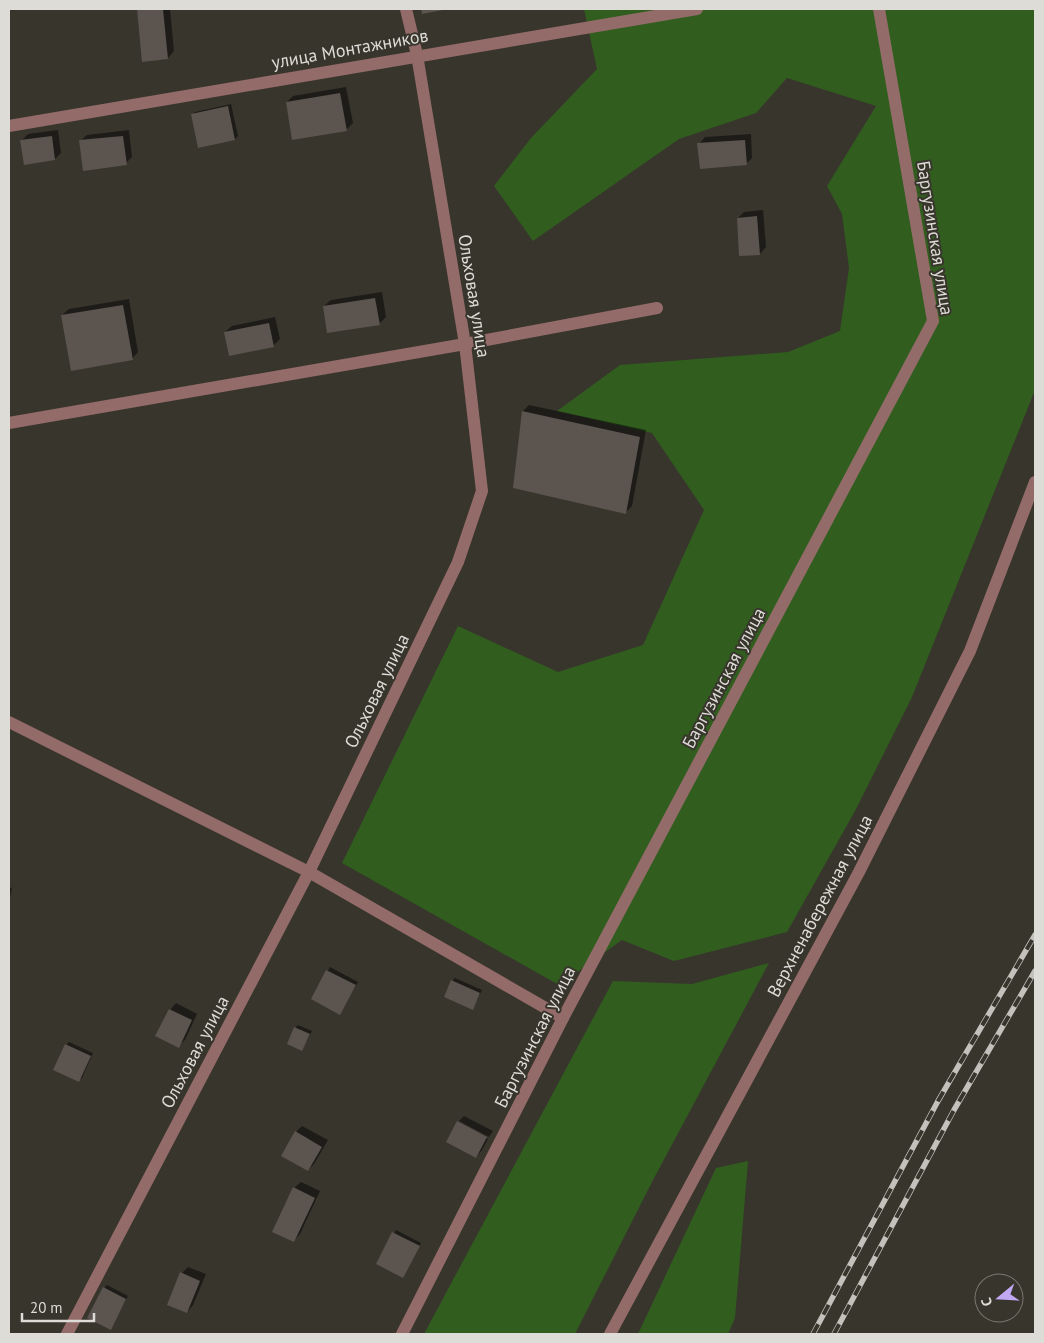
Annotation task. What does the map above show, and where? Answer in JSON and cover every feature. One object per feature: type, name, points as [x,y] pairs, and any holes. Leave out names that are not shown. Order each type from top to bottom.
[{"type":"street","name":"Ольховая улица","points":[[67,1334],[310,872],[458,562],[482,491],[465,344],[417,55],[406,9]]},
{"type":"street","name":"улица Монтажников","points":[[9,126],[417,55],[697,9]]},
{"type":"street","name":"Баргузинская улица","points":[[402,1334],[563,1018],[933,321],[879,9]]},
{"type":"street","points":[[9,423],[465,344],[657,308]]},
{"type":"street","name":"Верхненабережная улица","points":[[610,1334],[859,872],[970,651],[1035,482]]},
{"type":"street","points":[[9,722],[310,872],[563,1018]]},
{"type":"green space","points":[[584,9],[1035,9],[1035,390],[912,697],[855,811],[787,932],[674,961],[622,940],[559,985],[342,863],[458,626],[558,672],[643,645],[704,510],[652,433],[557,411],[620,365],[788,352],[840,331],[849,268],[842,214],[827,186],[876,106],[787,78],[756,113],[679,139],[533,241],[494,186],[531,138],[597,69]]},
{"type":"green space","points":[[769,963],[652,1182],[575,1334],[424,1334],[613,981],[692,984]]},
{"type":"green space","points":[[748,1161],[735,1318],[728,1334],[638,1334],[716,1168]]},
{"type":"building","points":[[137,9],[163,9],[168,59],[142,62]]},
{"type":"building","points":[[421,9],[443,9],[443,10],[422,14]]},
{"type":"building","points":[[340,93],[347,131],[292,140],[286,102]]},
{"type":"building","points":[[228,106],[235,140],[198,148],[191,114]]},
{"type":"building","points":[[52,136],[55,160],[24,165],[20,140]]},
{"type":"building","points":[[123,136],[127,165],[83,171],[79,140]]},
{"type":"building","points":[[745,140],[747,165],[700,169],[697,143]]},
{"type":"building","points":[[757,216],[760,255],[739,256],[737,218]]},
{"type":"building","points":[[375,298],[380,325],[327,333],[323,306]]},
{"type":"building","points":[[123,305],[133,360],[71,371],[61,315]]},
{"type":"building","points":[[269,323],[274,347],[229,356],[224,332]]},
{"type":"building","points":[[522,411],[640,437],[626,514],[513,488]]},
{"type":"building","points":[[326,970],[356,985],[340,1015],[311,999]]},
{"type":"building","points":[[451,980],[480,993],[473,1010],[444,997]]},
{"type":"building","points":[[169,1009],[192,1020],[179,1048],[155,1036]]},
{"type":"building","points":[[294,1027],[310,1034],[302,1051],[287,1044]]},
{"type":"building","points":[[65,1044],[91,1056],[79,1082],[53,1070]]},
{"type":"building","points":[[457,1121],[487,1137],[476,1158],[446,1142]]},
{"type":"building","points":[[295,1131],[322,1147],[308,1171],[281,1156]]},
{"type":"building","points":[[293,1187],[315,1198],[294,1242],[272,1232]]},
{"type":"building","points":[[392,1232],[420,1246],[403,1278],[376,1264]]},
{"type":"building","points":[[180,1272],[200,1281],[187,1313],[167,1305]]},
{"type":"building","points":[[103,1287],[126,1299],[111,1330],[87,1318]]},
{"type":"railway","points":[[813,1334],[938,1101],[1035,935]]},
{"type":"railway","points":[[834,1334],[954,1110],[1035,971]]}]
